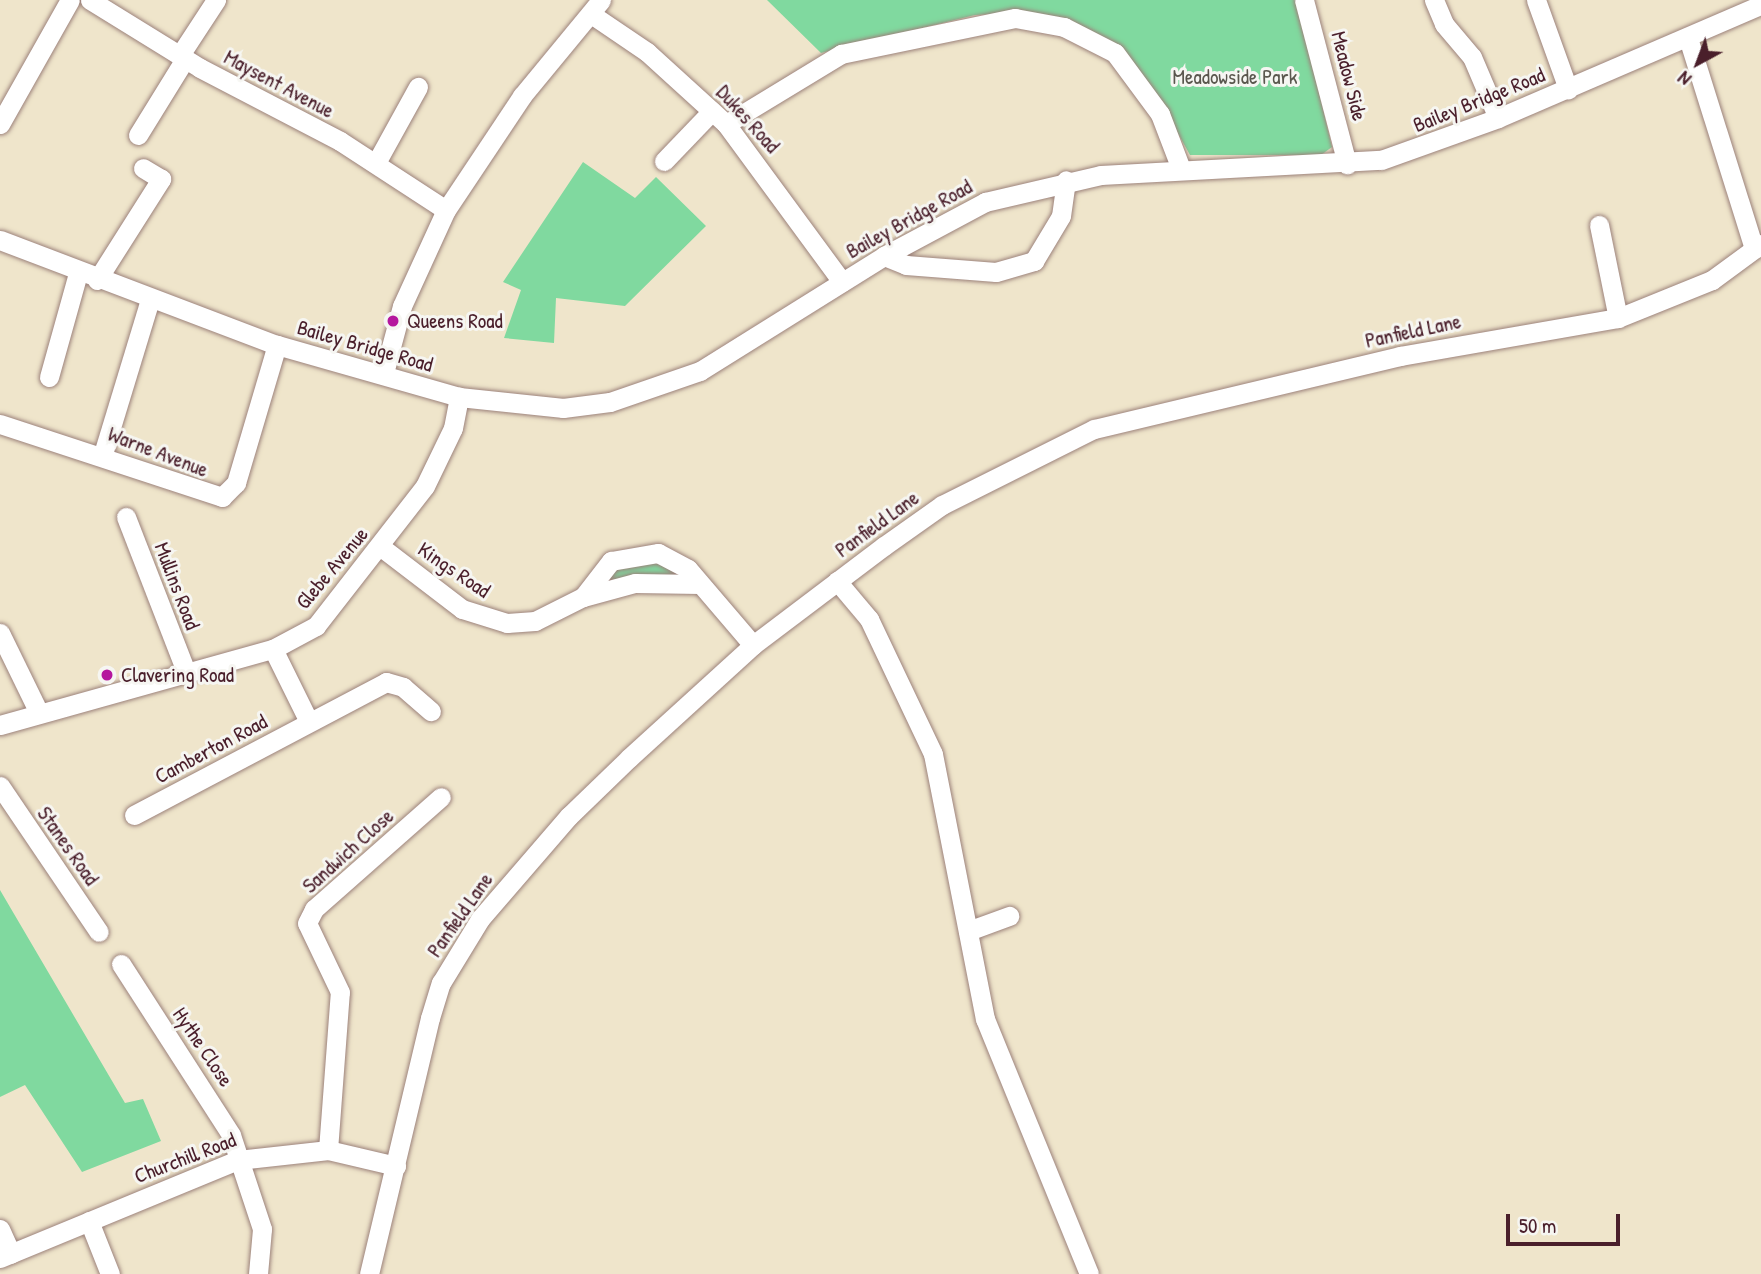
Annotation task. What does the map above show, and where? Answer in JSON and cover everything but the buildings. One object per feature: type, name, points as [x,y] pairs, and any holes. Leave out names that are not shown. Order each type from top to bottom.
[{"type":"street","points":[[0,124],[70,0]]},
{"type":"street","name":"Maysent Avenue","points":[[90,0],[182,57],[376,163],[446,210]]},
{"type":"street","points":[[138,135],[216,0]]},
{"type":"street","name":"Meadow Side","points":[[1304,0],[1347,164]]},
{"type":"street","points":[[1434,0],[1444,24],[1472,57],[1499,118]]},
{"type":"street","points":[[1536,0],[1568,89]]},
{"type":"street","name":"Bailey Bridge Road","points":[[0,240],[88,277],[277,345],[384,373],[459,397],[563,408],[657,391],[700,371],[884,256],[985,202],[1066,180],[1181,169],[1347,164],[1412,152],[1568,89],[1761,5]]},
{"type":"street","points":[[384,373],[402,306],[446,210],[522,96],[596,7]]},
{"type":"street","name":"Dukes Road","points":[[596,7],[719,117],[842,282]]},
{"type":"street","points":[[664,161],[719,117],[841,54],[1016,18],[1064,27],[1115,54],[1160,114],[1181,169]]},
{"type":"street","points":[[1688,38],[1757,247]]},
{"type":"street","points":[[376,163],[418,87]]},
{"type":"street","points":[[49,377],[88,277],[161,180],[142,168]]},
{"type":"street","points":[[884,256],[906,265],[996,272],[1034,261],[1061,216],[1066,180]]},
{"type":"street","points":[[1599,225],[1618,318]]},
{"type":"street","name":"Panfield Lane","points":[[369,1274],[441,983],[480,919],[569,816],[753,645],[837,581],[942,505],[1094,429],[1399,356],[1618,318],[1712,280],[1757,247]]},
{"type":"street","points":[[103,454],[150,299]]},
{"type":"street","name":"Warne Avenue","points":[[0,424],[103,454],[222,497],[236,483],[277,345]]},
{"type":"street","name":"Glebe Avenue","points":[[0,725],[273,649],[316,626],[381,547],[425,486],[453,429],[459,397]]},
{"type":"street","name":"Mullins Road","points":[[126,517],[186,672]]},
{"type":"street","name":"Kings Road","points":[[381,547],[462,609],[491,620],[535,621],[583,597],[635,583],[700,584]]},
{"type":"street","name":"Kings Road","points":[[583,597],[611,561],[641,551],[674,558],[753,645]]},
{"type":"street","points":[[837,581],[869,619],[933,754],[985,1019],[1089,1274]]},
{"type":"street","points":[[0,633],[39,713]]},
{"type":"street","points":[[273,649],[309,722]]},
{"type":"street","name":"Camberton Road","points":[[134,815],[386,682],[403,687],[431,711]]},
{"type":"street","name":"Stanes Road","points":[[0,786],[99,932]]},
{"type":"street","name":"Sandwich Close","points":[[328,1150],[340,992],[307,923],[314,909],[441,797]]},
{"type":"street","points":[[968,931],[1009,916]]},
{"type":"street","name":"Hythe Close","points":[[121,964],[219,1112],[262,1229],[258,1274]]},
{"type":"street","name":"Churchill Road","points":[[5,1256],[238,1160],[328,1150],[396,1166]]},
{"type":"street","points":[[89,1221],[110,1274]]},
{"type":"street","points":[[0,1229],[5,1256]]},
{"type":"green space","name":"Meadowside Park","points":[[767,0],[1297,0],[1332,147],[1321,155],[1190,155],[1165,110],[1117,49],[1014,13],[975,15],[821,53]]},
{"type":"green space","points":[[583,162],[635,198],[656,177],[706,226],[625,306],[556,298],[554,343],[504,338],[521,290],[503,282]]},
{"type":"green space","points":[[667,559],[679,576],[596,580],[604,572]]},
{"type":"green space","points":[[0,890],[125,1103],[143,1099],[161,1141],[82,1172],[25,1085],[0,1097]]},
{"type":"place","name":"Queens Road","points":[[393,321]]},
{"type":"place","name":"Clavering Road","points":[[107,675]]}]
